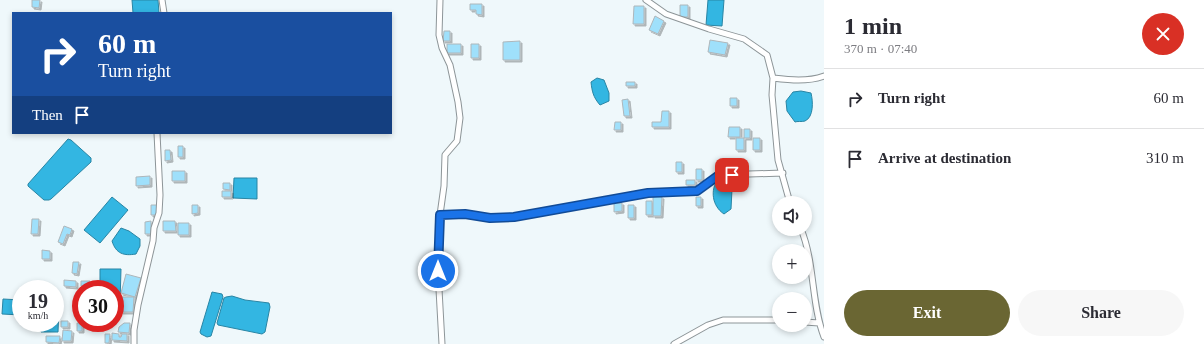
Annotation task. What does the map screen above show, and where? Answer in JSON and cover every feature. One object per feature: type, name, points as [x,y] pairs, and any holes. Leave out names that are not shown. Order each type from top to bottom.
[{"type":"street","points":[[162,0],[164,12]]},
{"type":"street","points":[[440,0],[439,35],[442,48],[450,65],[455,87],[459,110],[460,129],[458,141],[445,156],[444,186],[440,215],[438,271],[442,344]]},
{"type":"street","points":[[646,0],[666,14],[744,39],[767,55],[772,78],[772,95],[778,160],[783,173],[788,196]]},
{"type":"street","points":[[772,78],[809,80],[824,76]]},
{"type":"street","points":[[134,344],[134,330],[138,305],[153,241],[154,228],[159,213],[160,195],[157,134]]},
{"type":"street","points":[[440,215],[465,214],[490,218],[514,217],[648,193],[697,191],[719,175],[783,173]]},
{"type":"street","points":[[804,236],[819,323],[824,337]]},
{"type":"street","points":[[674,344],[708,325],[723,320],[772,320]]},
{"type":"street","points":[[812,322],[819,323]]},
{"type":"water","points":[[132,0],[158,0],[159,12],[133,12]]},
{"type":"water","points":[[708,0],[724,0],[722,26],[706,25]]},
{"type":"water","points":[[597,78],[604,80],[609,93],[609,101],[600,105],[593,94],[591,82]]},
{"type":"water","points":[[801,91],[811,93],[811,112],[808,119],[805,121],[795,122],[787,111],[786,101],[793,92]]},
{"type":"water","points":[[68,139],[91,158],[91,162],[51,199],[44,200],[28,186],[28,184]]},
{"type":"water","points":[[234,178],[257,178],[257,199],[233,198]]},
{"type":"water","points":[[718,179],[730,183],[732,189],[731,209],[724,214],[717,207],[713,193],[715,183]]},
{"type":"water","points":[[112,197],[128,210],[100,243],[84,230]]},
{"type":"water","points":[[121,228],[129,231],[140,239],[140,246],[136,254],[124,254],[116,249],[112,241]]},
{"type":"water","points":[[100,269],[121,269],[121,280],[100,280]]},
{"type":"water","points":[[212,292],[222,294],[223,297],[211,336],[207,337],[200,332]]},
{"type":"water","points":[[232,296],[245,300],[269,303],[270,307],[265,332],[262,334],[218,325],[217,323],[224,298]]},
{"type":"water","points":[[3,299],[12,300],[12,315],[2,314]]},
{"type":"building","points":[[32,0],[40,0],[39,8],[32,7]]},
{"type":"building","points":[[470,4],[482,4],[482,15],[476,14],[476,10],[470,10]]},
{"type":"building","points":[[680,5],[688,5],[688,17],[680,17]]},
{"type":"building","points":[[634,6],[644,6],[644,24],[633,24]]},
{"type":"building","points":[[655,16],[664,21],[658,34],[649,30]]},
{"type":"building","points":[[444,31],[450,31],[450,41],[443,41]]},
{"type":"building","points":[[710,40],[728,43],[725,55],[708,52]]},
{"type":"building","points":[[520,41],[520,60],[503,60],[503,42]]},
{"type":"building","points":[[447,44],[461,44],[461,53],[447,53]]},
{"type":"building","points":[[471,44],[479,44],[479,58],[471,58]]},
{"type":"building","points":[[626,82],[635,82],[635,86],[626,86]]},
{"type":"building","points":[[730,98],[737,98],[737,106],[730,106]]},
{"type":"building","points":[[628,99],[630,116],[624,116],[622,100]]},
{"type":"building","points":[[662,111],[669,111],[669,127],[652,127],[652,122],[661,122]]},
{"type":"building","points":[[615,122],[621,122],[621,130],[614,130]]},
{"type":"building","points":[[729,127],[740,127],[740,137],[728,137]]},
{"type":"building","points":[[744,129],[750,129],[750,138],[744,138]]},
{"type":"building","points":[[736,138],[744,138],[744,150],[736,150]]},
{"type":"building","points":[[753,138],[760,138],[760,150],[753,150]]},
{"type":"building","points":[[178,146],[183,146],[183,157],[178,157]]},
{"type":"building","points":[[165,150],[170,150],[171,160],[165,161]]},
{"type":"building","points":[[676,162],[682,162],[682,172],[676,172]]},
{"type":"building","points":[[734,162],[740,162],[739,171],[734,171]]},
{"type":"building","points":[[696,169],[702,169],[702,180],[696,180]]},
{"type":"building","points":[[172,171],[185,171],[185,181],[172,181]]},
{"type":"building","points":[[150,176],[150,185],[136,186],[136,177]]},
{"type":"building","points":[[686,180],[695,180],[695,185],[686,185]]},
{"type":"building","points":[[223,183],[230,183],[230,190],[223,189]]},
{"type":"building","points":[[222,191],[231,191],[231,197],[222,197]]},
{"type":"building","points":[[653,196],[662,197],[661,216],[653,216]]},
{"type":"building","points":[[696,197],[701,197],[701,206],[696,206]]},
{"type":"building","points":[[646,201],[652,201],[652,215],[646,215]]},
{"type":"building","points":[[614,203],[622,203],[622,211],[614,212]]},
{"type":"building","points":[[151,205],[157,205],[157,215],[151,215]]},
{"type":"building","points":[[192,205],[198,205],[198,213],[192,214]]},
{"type":"building","points":[[628,205],[634,205],[634,218],[628,218]]},
{"type":"building","points":[[32,219],[39,219],[38,234],[31,234]]},
{"type":"building","points":[[151,221],[151,234],[145,234],[145,222]]},
{"type":"building","points":[[163,221],[175,221],[176,231],[163,231]]},
{"type":"building","points":[[178,223],[189,223],[189,235],[178,235]]},
{"type":"building","points":[[64,226],[72,229],[70,235],[67,234],[63,244],[58,242]]},
{"type":"building","points":[[42,250],[50,251],[50,259],[42,259]]},
{"type":"building","points":[[73,262],[79,262],[77,274],[72,273]]},
{"type":"building","points":[[126,274],[141,278],[135,297],[124,294],[124,282]]},
{"type":"building","points":[[64,280],[72,281],[72,287],[64,286]]},
{"type":"building","points":[[124,297],[134,297],[133,312],[124,312]]},
{"type":"building","points":[[64,321],[68,321],[68,327],[64,327]]},
{"type":"building","points":[[124,323],[130,323],[129,333],[118,332],[124,332]]},
{"type":"building","points":[[64,330],[72,331],[71,341],[62,341]]},
{"type":"building","points":[[112,333],[119,334],[119,337],[121,337],[122,334],[127,334],[127,341],[112,340]]},
{"type":"building","points":[[105,334],[110,334],[109,343],[105,343]]},
{"type":"building","points":[[46,336],[60,336],[59,343],[46,342]]},
{"type":"route","points":[[438,271],[440,215],[465,214],[490,218],[514,217],[648,193],[697,191],[719,175],[732,175]]}]
